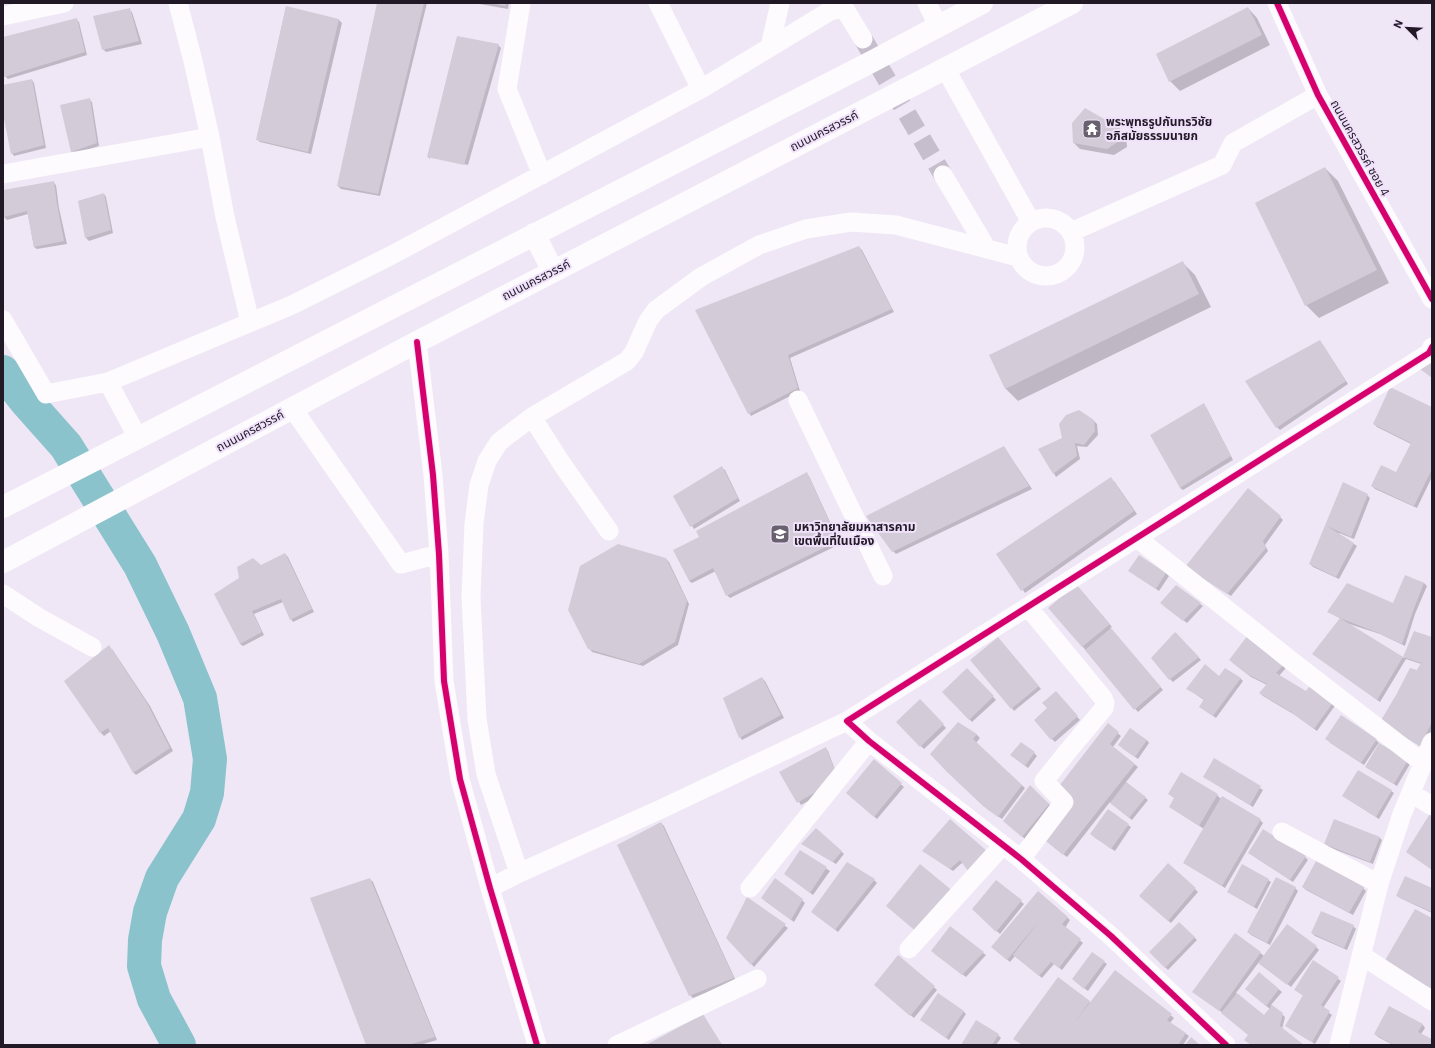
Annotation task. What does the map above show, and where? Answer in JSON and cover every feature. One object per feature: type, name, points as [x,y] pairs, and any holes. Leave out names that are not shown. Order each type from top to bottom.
[{"type":"main road","name":"ถนนนครสวรรค์","points":[[3,562],[70,525],[293,409],[417,342],[1072,3]]},
{"type":"main road","points":[[4,503],[52,482],[873,61],[938,26],[971,5]]},
{"type":"main road","points":[[534,234],[553,271]]},
{"type":"street","points":[[3,16],[64,3]]},
{"type":"street","points":[[178,3],[193,61],[210,137],[225,217],[250,322]]},
{"type":"street","points":[[521,3],[507,89],[542,175]]},
{"type":"street","points":[[658,3],[702,89]]},
{"type":"street","points":[[770,47],[780,3]]},
{"type":"street","points":[[926,3],[938,26]]},
{"type":"street","name":"ถนนนครสวรรค์ ซอย 4","points":[[1277,3],[1318,95],[1432,299]]},
{"type":"street","points":[[3,320],[46,394],[108,382],[292,305],[390,256],[702,89],[830,11],[839,9],[846,11],[863,39]]},
{"type":"street","points":[[945,68],[1031,222]]},
{"type":"street","points":[[1071,232],[1222,165],[1233,143],[1318,95]]},
{"type":"street","points":[[3,174],[210,137]]},
{"type":"street","points":[[943,175],[987,249]]},
{"type":"street","points":[[1049,218],[1058,220],[1071,232],[1075,241],[1075,251],[1072,260],[1066,268],[1058,274],[1049,277],[1040,276],[1030,272],[1023,266],[1018,257],[1018,238],[1023,229],[1031,222],[1049,218]]},
{"type":"street","points":[[519,873],[486,774],[477,719],[471,597],[474,524],[479,485],[487,461],[499,442],[532,417],[626,361],[634,352],[648,322],[656,310],[701,277],[759,246],[806,229],[851,222],[896,225],[1018,257]]},
{"type":"street","points":[[417,342],[433,475],[439,554],[444,681],[460,779],[490,888],[537,1045]]},
{"type":"street","points":[[490,888],[519,873],[659,810],[848,721],[1430,353],[1432,347]]},
{"type":"street","points":[[108,382],[130,441]]},
{"type":"street","points":[[798,400],[883,576]]},
{"type":"street","points":[[293,409],[401,564],[439,554]]},
{"type":"street","points":[[532,417],[562,464],[609,531]]},
{"type":"street","points":[[1137,538],[1313,678],[1423,763]]},
{"type":"street","points":[[3,594],[92,647]]},
{"type":"street","points":[[1021,859],[1064,802],[1044,782],[1104,708],[1105,703],[1103,698],[1028,607]]},
{"type":"street","points":[[848,721],[869,741],[1021,859],[1111,936],[1226,1045]]},
{"type":"street","points":[[750,888],[869,741]]},
{"type":"street","points":[[1339,1045],[1379,884],[1402,814],[1432,742]]},
{"type":"street","points":[[1411,793],[1432,806]]},
{"type":"street","points":[[1282,832],[1379,884]]},
{"type":"street","points":[[910,949],[1003,845]]},
{"type":"street","points":[[1361,955],[1432,1001]]},
{"type":"street","points":[[617,1045],[758,979]]},
{"type":"building","points":[[377,3],[424,3],[378,194],[337,186]]},
{"type":"building","points":[[491,3],[506,3],[505,6]]},
{"type":"building","points":[[286,6],[339,19],[308,152],[256,140]]},
{"type":"building","points":[[1248,7],[1262,35],[1169,82],[1156,54]]},
{"type":"building","points":[[130,8],[139,41],[102,50],[93,16]]},
{"type":"building","points":[[77,18],[85,52],[4,77],[3,37]]},
{"type":"building","points":[[457,36],[499,44],[464,165],[427,157]]},
{"type":"building","points":[[32,79],[44,145],[11,154],[3,114],[3,85]]},
{"type":"building","points":[[90,98],[97,143],[71,152],[60,105]]},
{"type":"building","points":[[1085,108],[1120,128],[1121,140],[1107,149],[1073,143],[1072,123]]},
{"type":"building","points":[[1325,167],[1377,270],[1305,306],[1255,203]]},
{"type":"building","points":[[54,181],[64,241],[34,247],[27,211],[4,217],[3,190]]},
{"type":"building","points":[[104,193],[111,230],[85,238],[78,201]]},
{"type":"building","points":[[859,246],[892,309],[788,355],[798,388],[748,414],[695,310]]},
{"type":"building","points":[[1183,261],[1199,294],[1005,389],[989,355]]},
{"type":"building","points":[[1320,340],[1346,381],[1276,428],[1245,381]]},
{"type":"building","points":[[1432,360],[1432,378],[1420,369]]},
{"type":"building","points":[[1390,387],[1432,407],[1432,469],[1414,506],[1371,486],[1381,465],[1396,472],[1411,443],[1373,424]]},
{"type":"building","points":[[1204,403],[1231,456],[1180,488],[1150,435]]},
{"type":"building","points":[[1079,410],[1094,420],[1095,431],[1084,445],[1075,443],[1077,456],[1053,474],[1038,449],[1062,438],[1059,424],[1066,415]]},
{"type":"building","points":[[1004,446],[1029,486],[892,552],[866,516]]},
{"type":"building","points":[[722,466],[738,498],[690,527],[673,496]]},
{"type":"building","points":[[807,472],[838,541],[726,596],[713,568],[689,581],[673,550],[699,537],[696,531]]},
{"type":"building","points":[[1111,477],[1134,511],[1021,591],[996,554]]},
{"type":"building","points":[[1343,482],[1368,494],[1351,537],[1327,526],[1354,543],[1336,577],[1309,564]]},
{"type":"building","points":[[1248,488],[1281,516],[1263,541],[1266,548],[1227,594],[1185,567]]},
{"type":"building","points":[[618,544],[666,558],[687,601],[675,642],[639,664],[588,649],[568,610],[580,566]]},
{"type":"building","points":[[285,553],[312,609],[290,620],[281,599],[252,611],[262,632],[240,644],[214,594],[239,578],[237,567],[253,558],[261,565]]},
{"type":"building","points":[[1139,555],[1166,573],[1156,589],[1128,571]]},
{"type":"building","points":[[1405,575],[1424,583],[1402,644],[1327,612],[1347,583],[1393,603]]},
{"type":"building","points":[[1076,584],[1110,624],[1082,647],[1048,608]]},
{"type":"building","points":[[1176,585],[1201,603],[1183,621],[1160,603]]},
{"type":"building","points":[[1340,618],[1403,657],[1377,700],[1312,654]]},
{"type":"building","points":[[1111,628],[1161,687],[1134,710],[1085,650]]},
{"type":"building","points":[[1414,631],[1432,637],[1432,722],[1420,746],[1380,722],[1410,668],[1417,670],[1421,663],[1403,657]]},
{"type":"building","points":[[1175,632],[1199,657],[1169,680],[1151,658]]},
{"type":"building","points":[[1248,635],[1289,659],[1276,673],[1306,691],[1311,684],[1337,697],[1314,729],[1291,712],[1259,693],[1267,684],[1247,674],[1229,660]]},
{"type":"building","points":[[998,637],[1039,686],[1011,709],[970,660]]},
{"type":"building","points":[[109,645],[147,703],[170,748],[133,773],[108,728],[100,733],[64,681]]},
{"type":"building","points":[[1205,664],[1219,676],[1225,668],[1241,678],[1213,716],[1199,707],[1204,699],[1186,689]]},
{"type":"building","points":[[967,668],[994,696],[969,720],[942,692]]},
{"type":"building","points":[[762,677],[781,715],[739,738],[723,698]]},
{"type":"building","points":[[1056,691],[1078,716],[1051,740],[1034,720],[1047,708],[1042,703]]},
{"type":"building","points":[[920,699],[944,724],[920,747],[896,722]]},
{"type":"building","points":[[1341,715],[1377,739],[1361,763],[1325,739]]},
{"type":"building","points":[[958,722],[977,734],[973,739],[1022,785],[998,817],[983,806],[930,754]]},
{"type":"building","points":[[1108,723],[1119,732],[1110,744],[1135,764],[1063,855],[1041,837],[1069,801],[1056,790]]},
{"type":"building","points":[[1130,728],[1147,740],[1135,757],[1118,745]]},
{"type":"building","points":[[1021,742],[1035,752],[1025,766],[1010,755]]},
{"type":"building","points":[[1379,743],[1408,760],[1394,784],[1365,767]]},
{"type":"building","points":[[826,747],[838,779],[797,803],[779,772]]},
{"type":"building","points":[[1214,758],[1261,786],[1250,805],[1203,777]]},
{"type":"building","points":[[874,759],[902,783],[874,817],[846,793]]},
{"type":"building","points":[[1358,770],[1392,790],[1376,817],[1342,796]]},
{"type":"building","points":[[1181,772],[1218,794],[1199,826],[1169,807],[1174,798],[1168,794]]},
{"type":"building","points":[[1126,782],[1146,797],[1129,818],[1110,803]]},
{"type":"building","points":[[1030,785],[1049,804],[1022,837],[1003,821]]},
{"type":"building","points":[[1222,796],[1261,819],[1222,886],[1183,863]]},
{"type":"building","points":[[1108,809],[1129,824],[1111,849],[1090,834]]},
{"type":"building","points":[[1431,812],[1432,813],[1432,870],[1406,852]]},
{"type":"building","points":[[950,819],[987,851],[968,871],[960,860],[950,869],[922,851]]},
{"type":"building","points":[[1334,819],[1380,837],[1370,862],[1324,844]]},
{"type":"building","points":[[661,822],[734,978],[689,996],[617,845]]},
{"type":"building","points":[[816,828],[842,851],[833,862],[801,844]]},
{"type":"building","points":[[1263,829],[1306,856],[1290,880],[1248,853]]},
{"type":"building","points":[[800,850],[827,867],[810,893],[784,874]]},
{"type":"building","points":[[1316,861],[1364,887],[1349,913],[1302,887]]},
{"type":"building","points":[[847,862],[875,879],[835,930],[811,912]]},
{"type":"building","points":[[1168,863],[1196,888],[1168,921],[1139,896]]},
{"type":"building","points":[[920,864],[954,892],[919,934],[886,906]]},
{"type":"building","points":[[1242,864],[1269,879],[1254,907],[1227,892]]},
{"type":"building","points":[[1405,876],[1432,888],[1432,912],[1396,896]]},
{"type":"building","points":[[1276,877],[1296,887],[1267,943],[1247,932]]},
{"type":"building","points":[[370,878],[435,1037],[408,1045],[366,1045],[310,898]]},
{"type":"building","points":[[775,878],[803,899],[791,920],[761,898]]},
{"type":"building","points":[[996,880],[1022,900],[996,932],[972,909]]},
{"type":"building","points":[[1038,891],[1068,917],[1062,924],[1081,939],[1059,968],[1051,962],[1039,976],[1013,955],[1040,920],[1007,960],[991,947]]},
{"type":"building","points":[[747,897],[786,924],[751,965],[726,938]]},
{"type":"building","points":[[1415,909],[1432,918],[1432,989],[1384,962]]},
{"type":"building","points":[[1321,911],[1354,925],[1344,948],[1311,933]]},
{"type":"building","points":[[1179,922],[1195,937],[1165,968],[1149,952]]},
{"type":"building","points":[[1287,924],[1317,946],[1287,985],[1258,963]]},
{"type":"building","points":[[950,926],[984,952],[962,975],[931,951]]},
{"type":"building","points":[[1235,933],[1261,952],[1219,1011],[1192,992]]},
{"type":"building","points":[[1092,952],[1105,961],[1084,989],[1072,979]]},
{"type":"building","points":[[898,955],[935,986],[910,1016],[874,985]]},
{"type":"building","points":[[1313,960],[1339,977],[1321,1005],[1330,1011],[1312,1042],[1285,1026],[1303,995],[1294,990]]},
{"type":"building","points":[[1115,970],[1172,1014],[1167,1020],[1186,1033],[1178,1045],[1022,1045],[1013,1039],[1058,977],[1090,1001],[1074,1023]]},
{"type":"building","points":[[1259,972],[1279,989],[1266,1006],[1245,989]]},
{"type":"building","points":[[938,993],[964,1011],[946,1038],[920,1020]]},
{"type":"building","points":[[1237,993],[1264,1015],[1272,1005],[1283,1013],[1280,1026],[1304,1045],[1251,1045],[1244,1040],[1248,1035],[1221,1013]]},
{"type":"building","points":[[1389,1006],[1423,1024],[1418,1032],[1432,1039],[1432,1045],[1394,1045],[1374,1034]]},
{"type":"building","points":[[703,1014],[722,1045],[646,1045]]},
{"type":"building","points":[[976,1020],[999,1034],[992,1045],[961,1045]]},
{"type":"building","points":[[1191,1037],[1200,1045],[1185,1045]]},
{"type":"waterway","points":[[3,372],[26,401],[66,446],[140,565],[173,633],[200,698],[210,759],[207,793],[199,819],[162,878],[150,912],[145,940],[144,966],[154,999],[179,1045]]},
{"type":"tunnel","points":[[863,39],[943,175]]},
{"type":"cycle path","points":[[1277,3],[1318,95],[1432,299]]},
{"type":"cycle path","points":[[417,342],[433,475],[439,554],[444,681],[460,779],[490,888],[537,1045]]},
{"type":"cycle path","points":[[1226,1045],[1111,936],[1021,859],[869,741],[847,721],[1429,353],[1432,347]]},
{"type":"place","name":"พระพุทธรูปกันทรวิชัย อภิสมัยธรรมนายก","points":[[1092,129]]},
{"type":"place","name":"มหาวิทยาลัยมหาสารคาม เขตพื้นที่ในเมือง","points":[[780,534]]}]
